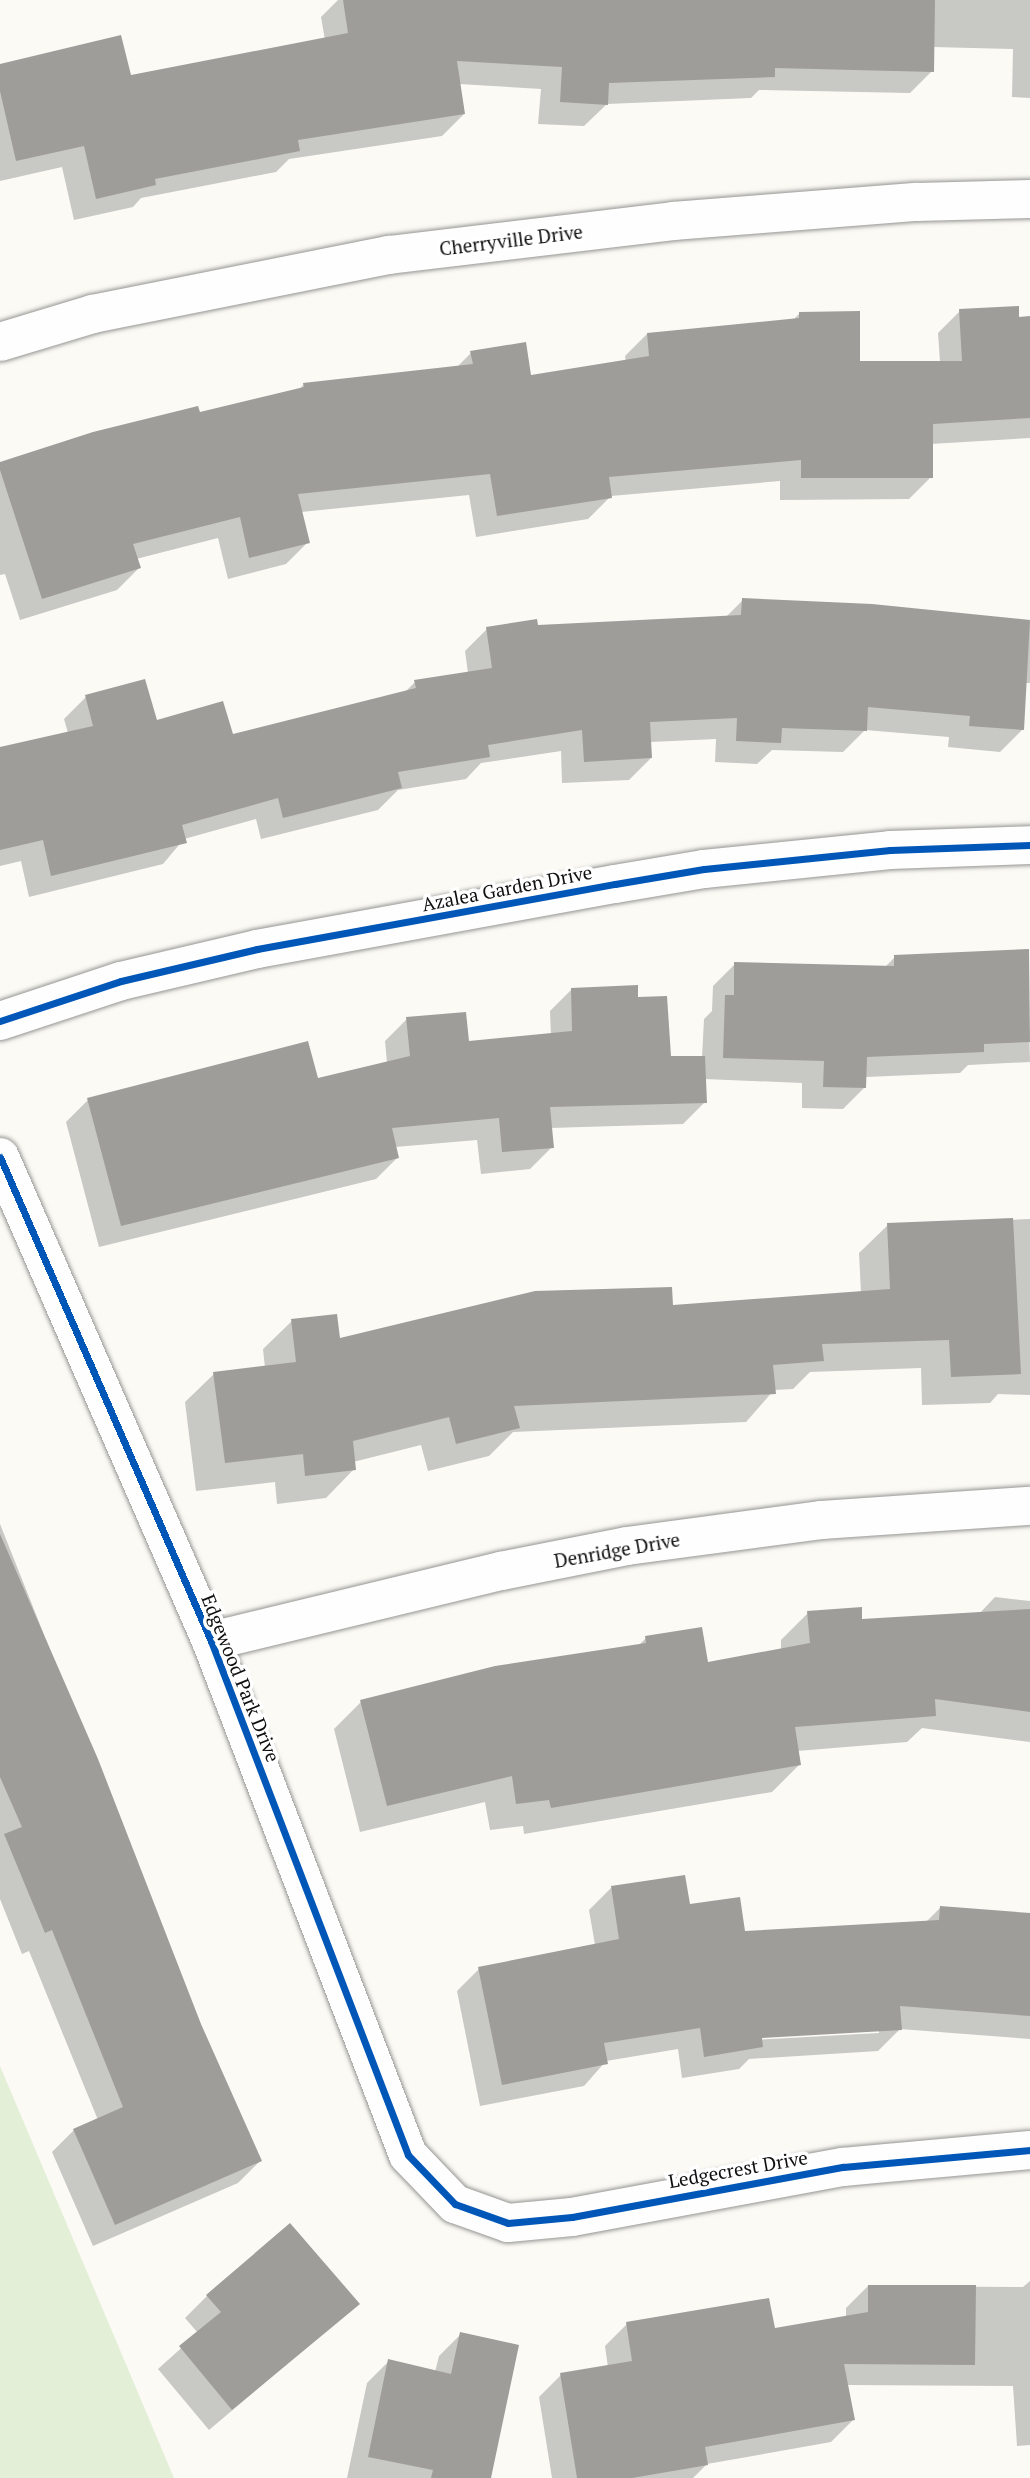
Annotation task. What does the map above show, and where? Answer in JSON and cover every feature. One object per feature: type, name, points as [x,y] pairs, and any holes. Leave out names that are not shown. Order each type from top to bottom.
[{"type":"street","name":"Cherryville Drive","points":[[0,342],[93,314],[389,255],[673,221],[917,202],[1030,199]]},
{"type":"street","name":"Azalea Garden Drive","points":[[0,1021],[121,981],[257,949],[641,879],[890,850],[1030,845]]},
{"type":"street","name":"Edgewood Park Drive","points":[[0,1157],[211,1641],[408,2155],[455,2204]]},
{"type":"street","name":"Denridge Drive","points":[[211,1641],[501,1571],[627,1546],[822,1520],[1030,1506]]},
{"type":"street","name":"Ledgecrest Drive","points":[[455,2204],[508,2223],[572,2217],[843,2167],[1030,2150]]},
{"type":"green space","points":[[0,2066],[174,2478],[0,2478]]},
{"type":"building","points":[[343,0],[935,0],[934,72],[775,68],[775,77],[609,83],[608,105],[560,102],[562,67],[457,61],[465,114],[298,140],[300,151],[155,179],[156,185],[96,199],[84,146],[16,161],[0,91],[0,64],[121,35],[131,75],[348,33]]},
{"type":"building","points":[[1019,306],[1019,317],[1030,316],[1030,418],[933,424],[933,478],[801,478],[801,460],[609,477],[612,498],[497,516],[490,474],[298,494],[310,543],[249,558],[240,517],[133,544],[141,568],[42,599],[0,470],[0,462],[93,432],[198,406],[200,412],[304,387],[303,383],[473,364],[470,351],[526,342],[531,375],[649,356],[647,333],[799,318],[799,312],[860,311],[860,361],[962,361],[959,309]]},
{"type":"building","points":[[742,598],[872,604],[1030,620],[1024,730],[969,726],[970,716],[868,707],[867,731],[782,728],[781,743],[736,741],[737,718],[650,722],[652,758],[584,762],[582,730],[488,745],[490,757],[398,772],[402,788],[283,818],[278,798],[182,825],[187,843],[51,876],[43,840],[0,850],[0,747],[93,726],[85,695],[145,679],[157,720],[223,701],[233,734],[416,688],[414,680],[492,668],[486,627],[537,619],[538,625],[741,615]]},
{"type":"building","points":[[1029,949],[1030,1042],[984,1044],[984,1052],[867,1057],[866,1088],[823,1087],[824,1061],[723,1058],[725,995],[734,995],[734,962],[894,966],[894,955]]},
{"type":"building","points":[[638,985],[638,997],[667,996],[671,1056],[705,1056],[707,1103],[550,1107],[554,1148],[502,1152],[499,1118],[392,1128],[399,1158],[121,1226],[87,1098],[308,1041],[318,1078],[410,1056],[406,1017],[466,1012],[469,1041],[572,1031],[571,988]]},
{"type":"building","points":[[1013,1218],[1021,1374],[951,1377],[949,1340],[822,1344],[824,1361],[773,1365],[776,1394],[514,1406],[520,1428],[456,1444],[449,1417],[353,1441],[356,1470],[305,1476],[303,1454],[225,1463],[213,1372],[296,1362],[291,1319],[337,1314],[340,1338],[535,1291],[672,1287],[673,1305],[890,1289],[887,1223]]},
{"type":"building","points":[[0,1534],[98,1759],[201,2024],[262,2161],[115,2225],[73,2129],[123,2107],[52,1930],[45,1933],[4,1834],[22,1827],[0,1777]]},
{"type":"building","points":[[862,1607],[862,1619],[1030,1609],[1030,1712],[935,1699],[936,1716],[795,1727],[801,1765],[551,1808],[549,1800],[516,1804],[512,1776],[387,1806],[360,1700],[495,1666],[646,1643],[645,1636],[702,1627],[708,1662],[810,1643],[807,1611]]},
{"type":"building","points":[[685,1875],[690,1904],[740,1897],[745,1931],[939,1920],[940,1906],[1030,1913],[1030,2016],[900,2006],[902,2030],[762,2038],[763,2047],[704,2057],[700,2028],[604,2043],[608,2064],[502,2085],[478,1967],[619,1939],[611,1886]]},
{"type":"building","points":[[290,2223],[360,2304],[232,2410],[179,2346],[221,2312],[206,2295]]},
{"type":"building","points":[[868,2285],[976,2285],[975,2365],[844,2364],[855,2420],[705,2447],[708,2465],[632,2478],[577,2478],[560,2373],[632,2361],[626,2322],[769,2298],[775,2328],[868,2312]]},
{"type":"building","points":[[460,2332],[519,2345],[491,2478],[431,2478],[433,2470],[368,2457],[388,2359],[451,2374]]},
{"type":"cycle path","points":[[0,1021],[121,981],[257,949],[615,884],[704,869],[890,850],[1030,845]]},
{"type":"cycle path","points":[[0,1157],[211,1641],[408,2155],[455,2204],[508,2223],[572,2217],[843,2167],[1030,2150]]}]
